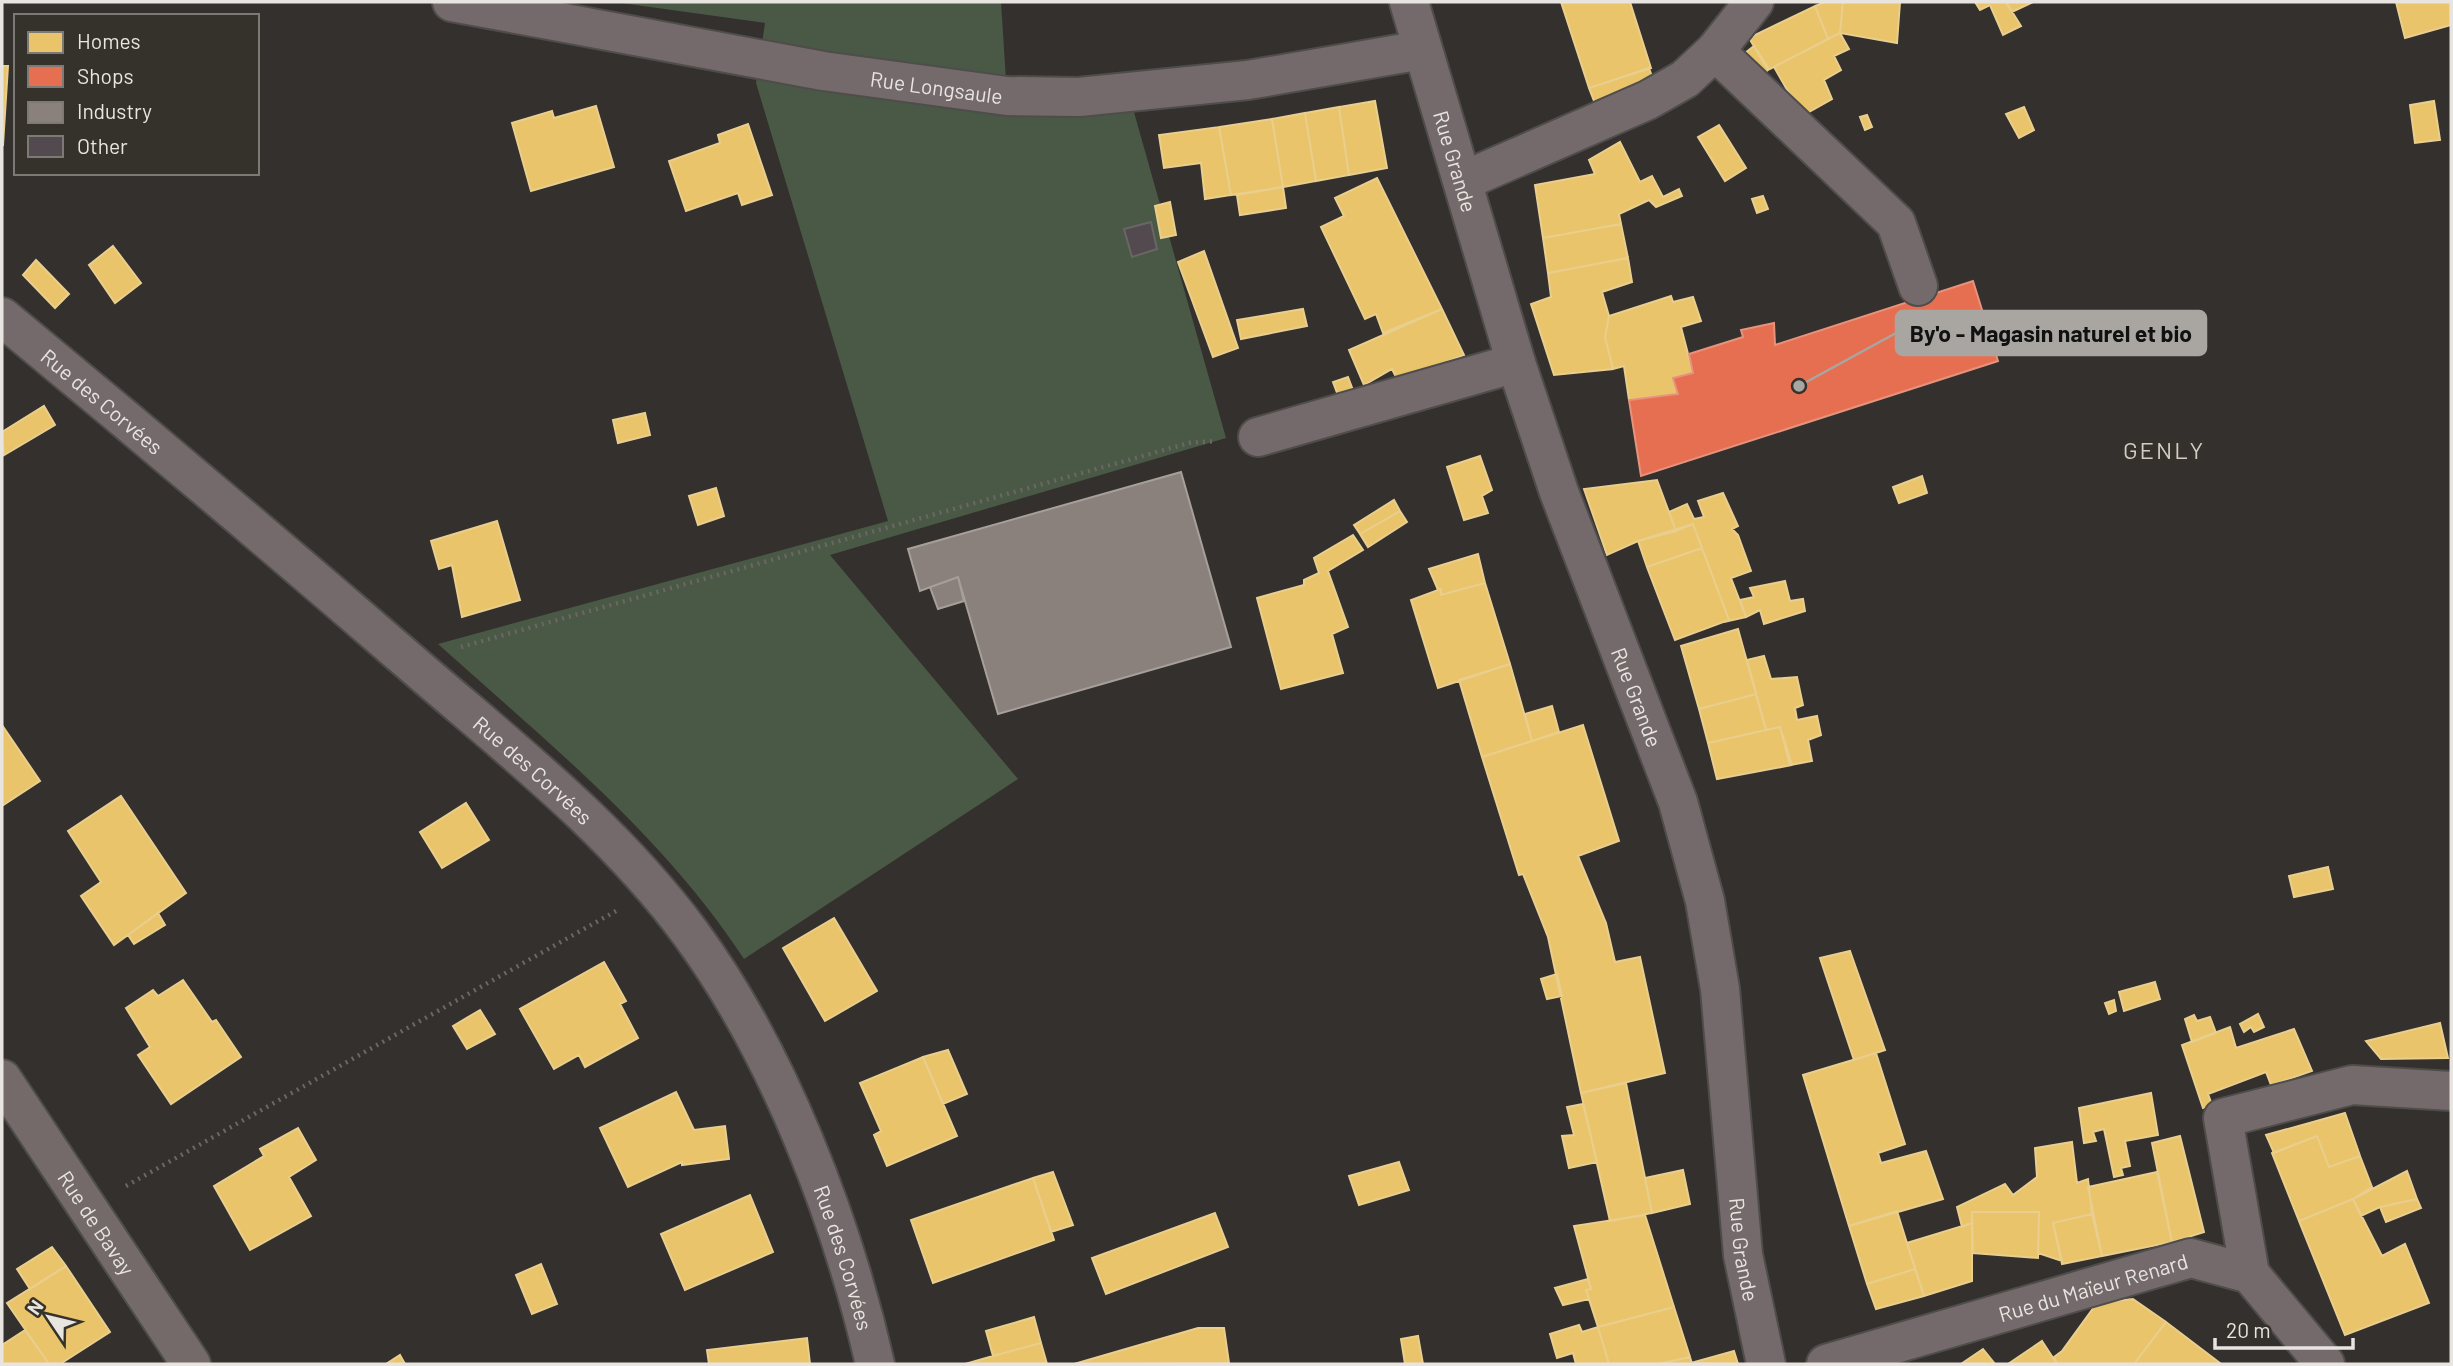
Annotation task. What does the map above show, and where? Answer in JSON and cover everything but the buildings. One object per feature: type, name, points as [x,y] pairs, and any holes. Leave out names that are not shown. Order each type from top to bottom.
[{"type":"main road","name":"Rue de Bavay","points":[[2,1079],[191,1364]]},
{"type":"street","name":"Rue Longsaule","points":[[452,2],[823,71],[1007,96],[1079,97],[1248,80],[1422,50]]},
{"type":"street","name":"Rue Grande","points":[[1409,2],[1516,363],[1559,492],[1678,802],[1705,901],[1720,989],[1743,1255],[1766,1364]]},
{"type":"street","points":[[1463,181],[1648,100],[1685,79],[1715,51],[1754,2]]},
{"type":"street","points":[[1715,51],[1896,223],[1918,286]]},
{"type":"street","name":"Rue des Corvées","points":[[2,317],[233,508],[560,791],[656,888],[694,938],[741,1014],[794,1116],[832,1214],[860,1299],[875,1364]]},
{"type":"street","points":[[1258,437],[1516,363]]},
{"type":"street","points":[[2325,1364],[2250,1274],[2223,1118],[2352,1085],[2451,1091]]},
{"type":"street","name":"Rue du Maïeur Renard","points":[[1826,1364],[2191,1258],[2250,1274]]},
{"type":"path","points":[[410,661],[1189,443],[1258,437]]},
{"type":"path","points":[[132,1182],[656,888]]},
{"type":"green space","points":[[614,2],[1001,2],[1007,96],[1128,91],[1226,438],[830,555],[1018,779],[744,959],[712,914],[640,831],[562,754],[438,644],[888,521],[756,83],[765,23]]},
{"type":"place","name":"By'o - Magasin naturel et bio","points":[[1799,386]]},
{"type":"district","name":"GENLY","points":[[2164,449]]}]
